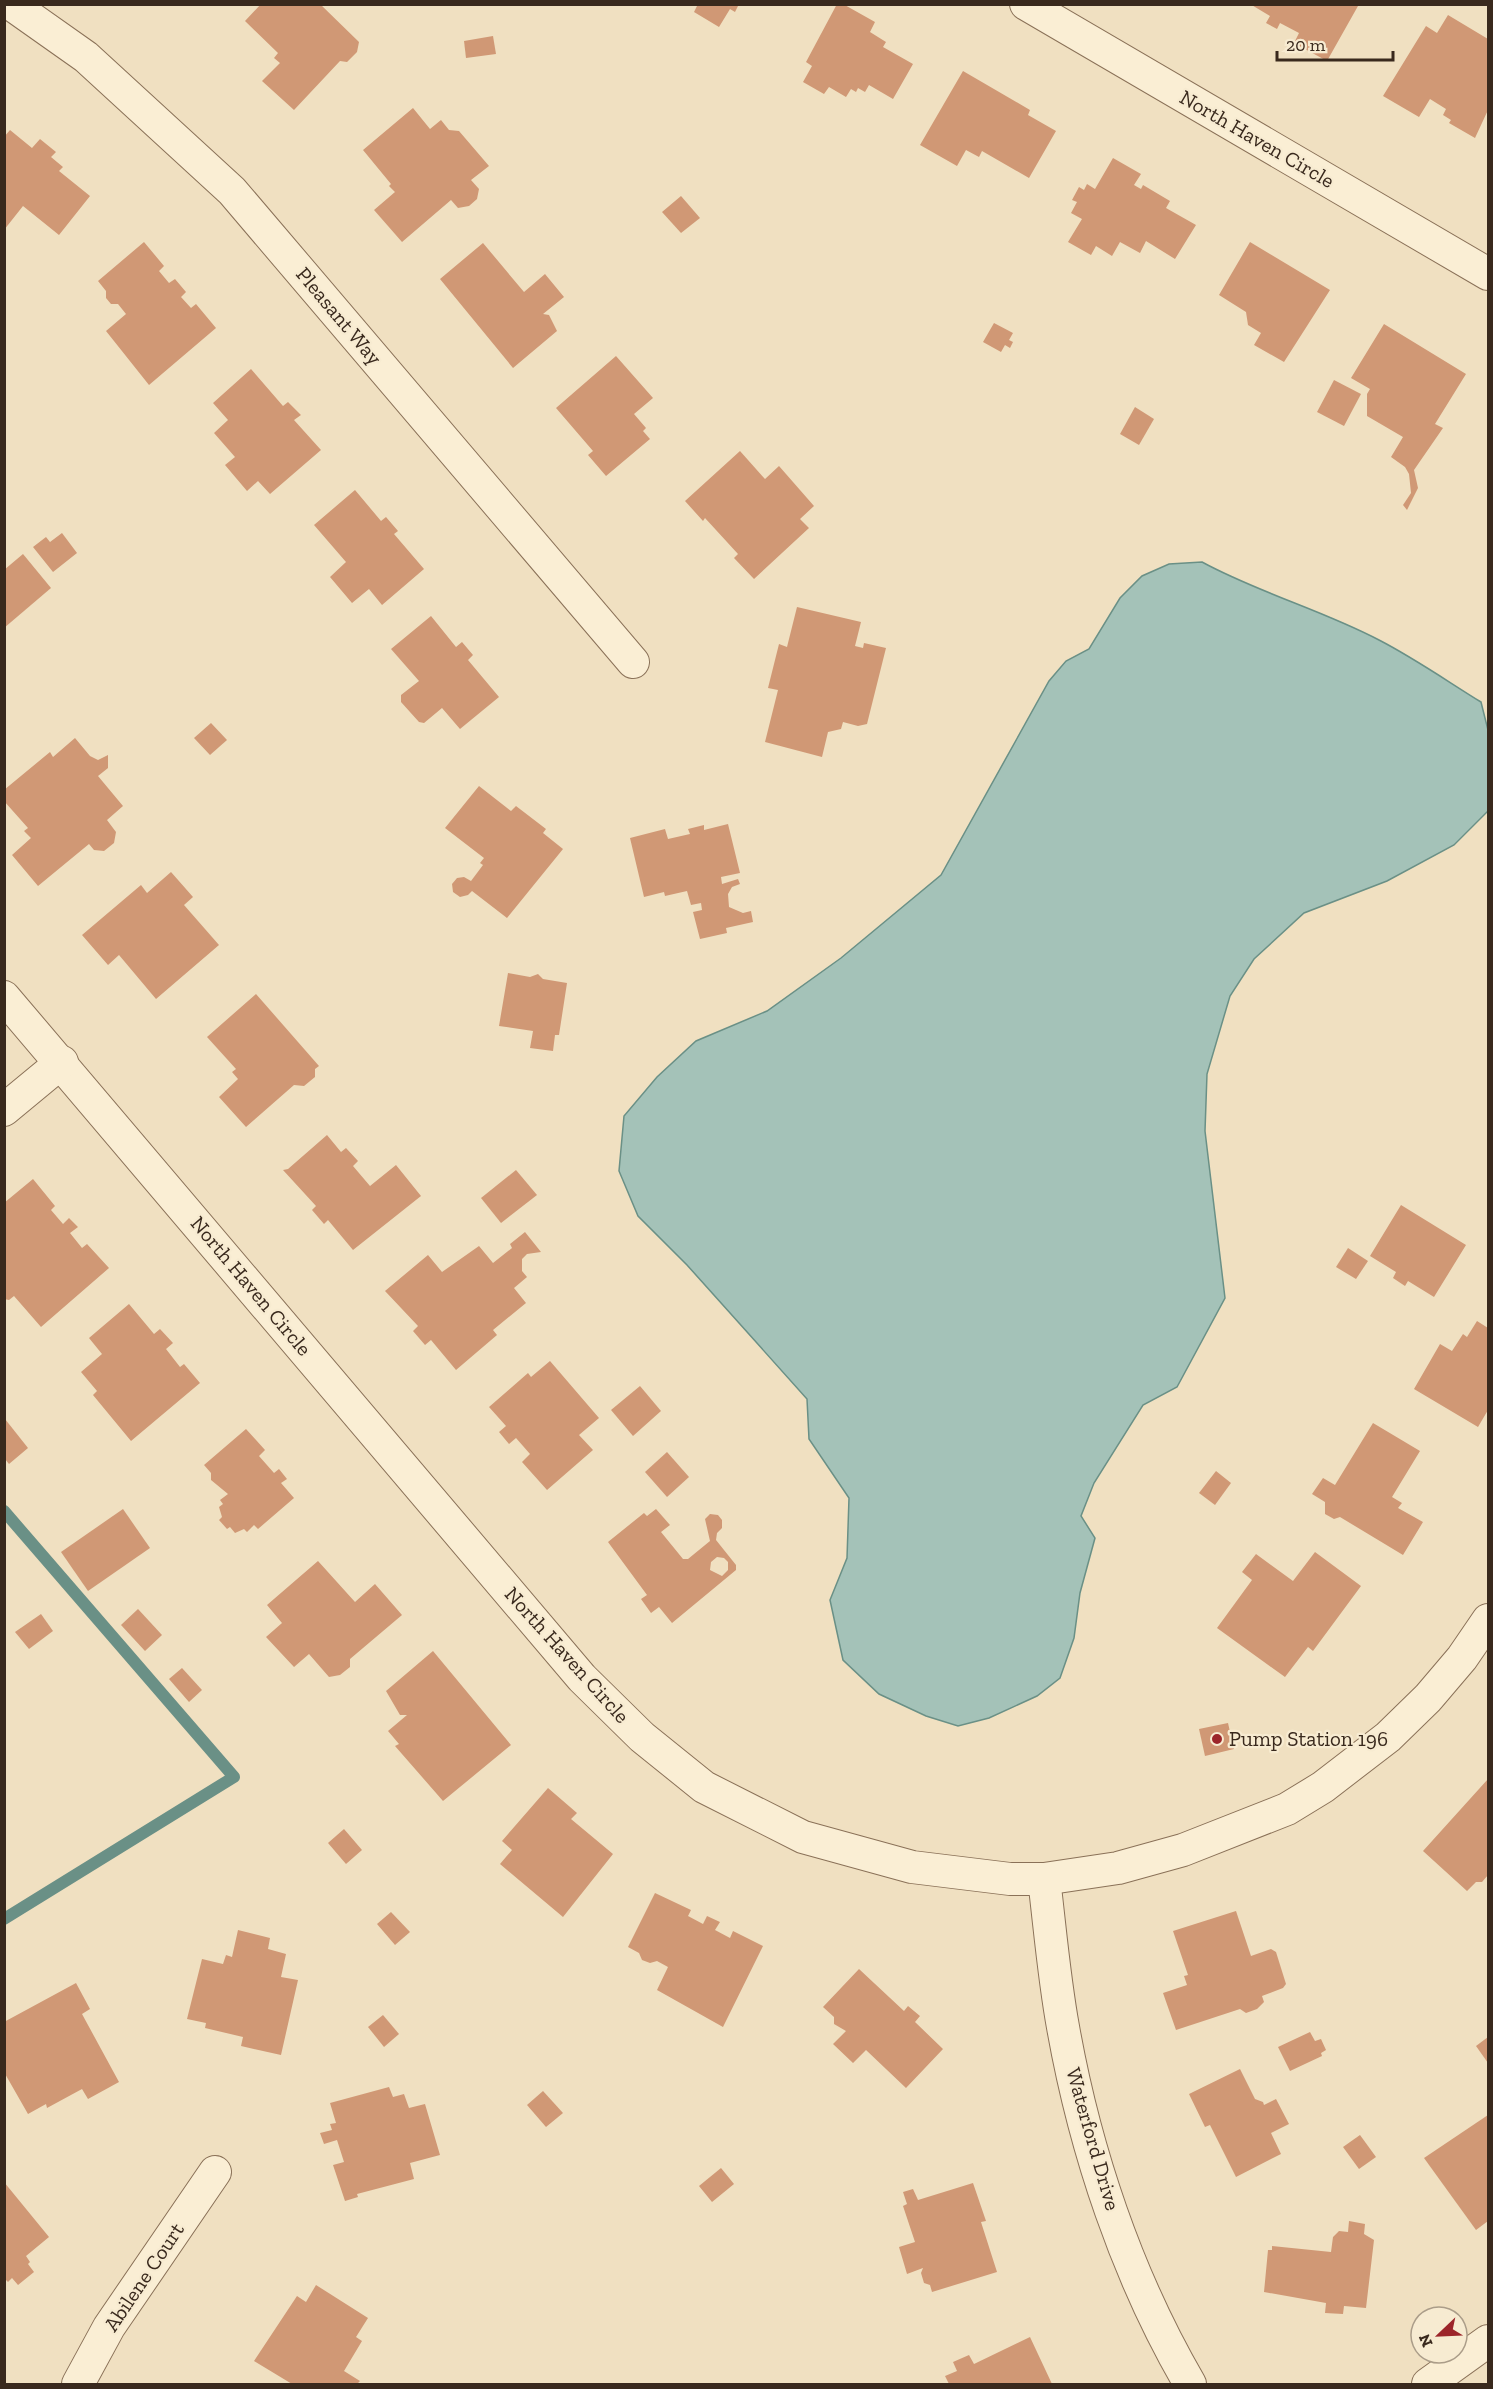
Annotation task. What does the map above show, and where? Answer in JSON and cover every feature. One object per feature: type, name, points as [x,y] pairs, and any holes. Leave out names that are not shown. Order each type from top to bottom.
[{"type":"street","name":"Pleasant Way","points":[[11,4],[86,57],[232,191],[633,662]]},
{"type":"street","name":"North Haven Circle","points":[[1026,4],[1488,274]]},
{"type":"street","name":"North Haven Circle","points":[[4,997],[62,1062],[582,1677],[642,1737],[704,1788],[803,1837],[912,1867],[1010,1879],[1044,1879],[1118,1868],[1161,1856],[1237,1830],[1287,1809],[1323,1787],[1388,1737],[1428,1698],[1462,1658],[1488,1620]]},
{"type":"street","points":[[4,1110],[62,1062]]},
{"type":"street","name":"Waterford Drive","points":[[1044,1879],[1063,2028],[1088,2139],[1126,2250],[1168,2346],[1190,2385]]},
{"type":"street","name":"Abilene Court","points":[[78,2385],[109,2327],[215,2172]]},
{"type":"street","points":[[1428,2385],[1488,2341]]},
{"type":"water","points":[[1202,562],[1379,640],[1481,702],[1488,730],[1488,811],[1454,845],[1387,881],[1304,913],[1254,959],[1230,996],[1207,1074],[1205,1131],[1225,1298],[1177,1387],[1143,1405],[1094,1483],[1081,1516],[1095,1538],[1080,1593],[1074,1638],[1060,1678],[1037,1696],[989,1718],[958,1726],[926,1716],[879,1694],[843,1660],[830,1600],[847,1558],[849,1498],[809,1439],[807,1399],[687,1265],[638,1216],[619,1171],[624,1116],[657,1077],[696,1041],[767,1011],[841,958],[941,875],[1049,681],[1066,661],[1089,649],[1120,598],[1142,576],[1169,564]]},
{"type":"building","points":[[261,4],[320,4],[359,42],[357,52],[347,62],[340,61],[294,110],[262,81],[280,63],[274,58],[278,53],[245,21]]},
{"type":"building","points":[[698,4],[739,4],[735,12],[730,9],[719,27],[694,12]]},
{"type":"building","points":[[837,4],[843,4],[875,22],[870,32],[886,42],[883,47],[913,64],[893,99],[869,85],[865,92],[858,88],[856,92],[851,89],[846,97],[829,87],[824,94],[803,82],[812,66],[806,62]]},
{"type":"building","points":[[1250,4],[1355,4],[1358,6],[1327,61],[1294,43],[1299,33],[1280,23],[1277,29],[1266,23],[1270,16]]},
{"type":"building","points":[[1448,15],[1488,39],[1488,110],[1475,138],[1449,123],[1451,120],[1443,115],[1446,109],[1430,99],[1419,117],[1383,96],[1426,26],[1437,33]]},
{"type":"building","points":[[493,36],[496,54],[466,58],[464,41]]},
{"type":"building","points":[[963,71],[1030,110],[1028,115],[1056,131],[1029,178],[982,151],[979,157],[966,150],[957,166],[920,145]]},
{"type":"building","points":[[413,108],[430,129],[441,120],[449,130],[459,131],[489,166],[471,180],[479,189],[477,199],[469,206],[458,208],[451,200],[402,242],[374,210],[395,192],[363,150]]},
{"type":"building","points":[[10,130],[32,148],[40,139],[56,152],[51,157],[63,167],[59,171],[90,196],[59,235],[23,206],[4,230],[4,137]]},
{"type":"building","points":[[1113,158],[1141,174],[1134,185],[1141,189],[1143,185],[1170,201],[1166,208],[1196,225],[1175,259],[1146,241],[1140,253],[1120,242],[1112,256],[1096,246],[1091,255],[1068,242],[1082,219],[1071,213],[1077,202],[1072,200],[1079,187],[1084,190],[1087,184],[1095,189]]},
{"type":"building","points":[[681,196],[700,218],[681,233],[662,212]]},
{"type":"building","points":[[144,242],[164,266],[159,271],[169,283],[175,279],[186,292],[181,297],[191,308],[196,304],[216,328],[149,385],[106,331],[126,314],[118,304],[111,304],[106,298],[106,291],[98,281]]},
{"type":"building","points":[[1250,242],[1330,290],[1284,362],[1254,345],[1261,333],[1248,325],[1246,312],[1219,295]]},
{"type":"building","points":[[483,243],[524,292],[545,274],[564,297],[543,314],[549,315],[557,331],[513,368],[440,279]]},
{"type":"building","points":[[994,323],[1013,333],[1009,340],[1013,342],[1010,348],[1005,345],[1001,352],[983,342]]},
{"type":"building","points":[[1384,324],[1466,374],[1435,424],[1443,428],[1414,470],[1418,488],[1407,510],[1403,505],[1411,493],[1409,474],[1405,467],[1391,457],[1403,437],[1367,416],[1367,394],[1370,389],[1351,378]]},
{"type":"building","points":[[616,356],[653,398],[634,414],[646,428],[643,431],[650,439],[606,476],[588,455],[593,451],[556,408]]},
{"type":"building","points":[[251,369],[283,406],[288,402],[301,415],[294,420],[321,450],[270,494],[258,481],[247,491],[225,465],[235,457],[214,433],[228,420],[213,403]]},
{"type":"building","points":[[1334,380],[1361,394],[1344,426],[1317,412]]},
{"type":"building","points":[[1135,407],[1154,419],[1139,445],[1120,434]]},
{"type":"building","points":[[740,451],[765,479],[779,466],[814,506],[800,519],[809,528],[754,579],[734,558],[738,554],[705,518],[703,521],[685,501]]},
{"type":"building","points":[[355,490],[381,521],[386,517],[398,531],[394,534],[424,569],[382,605],[369,589],[352,603],[330,577],[346,562],[314,525]]},
{"type":"building","points":[[62,533],[77,553],[53,572],[33,547],[46,537],[50,542]]},
{"type":"building","points":[[23,554],[51,588],[4,628],[4,570]]},
{"type":"building","points":[[797,607],[861,622],[855,646],[863,648],[864,643],[886,648],[867,724],[858,726],[843,722],[841,729],[828,732],[822,757],[765,742],[778,690],[768,688],[779,644],[787,647]]},
{"type":"building","points":[[431,616],[456,647],[462,642],[473,655],[468,660],[499,697],[460,729],[442,708],[424,723],[419,722],[401,702],[401,695],[419,681],[391,649]]},
{"type":"building","points":[[211,723],[227,740],[210,755],[194,738]]},
{"type":"building","points":[[75,738],[90,756],[98,760],[108,755],[108,768],[98,776],[123,806],[107,820],[116,832],[114,843],[104,851],[94,850],[89,844],[38,886],[12,855],[31,838],[24,831],[28,828],[4,801],[4,790],[50,752],[53,757]]},
{"type":"building","points":[[479,786],[511,811],[516,806],[546,829],[543,833],[563,849],[507,918],[472,891],[460,897],[453,892],[452,884],[457,878],[464,877],[471,881],[483,865],[480,863],[484,858],[445,828]]},
{"type":"building","points":[[728,824],[740,873],[721,877],[722,884],[738,879],[740,884],[732,887],[728,894],[729,907],[743,913],[751,911],[753,922],[726,928],[727,933],[700,939],[693,912],[702,910],[701,903],[691,905],[687,891],[665,896],[664,892],[644,897],[630,838],[665,829],[668,839],[690,834],[688,829],[704,825],[704,830]]},
{"type":"building","points":[[171,872],[193,897],[184,905],[219,945],[156,999],[119,955],[108,965],[82,935],[141,885],[147,893]]},
{"type":"building","points":[[508,973],[530,977],[538,974],[543,979],[567,983],[559,1035],[555,1035],[553,1051],[530,1048],[533,1031],[499,1026]]},
{"type":"building","points":[[256,994],[319,1066],[315,1069],[315,1077],[304,1086],[294,1085],[246,1127],[219,1097],[238,1079],[232,1072],[236,1069],[207,1037]]},
{"type":"building","points":[[327,1135],[341,1152],[346,1148],[358,1161],[353,1166],[370,1186],[396,1165],[421,1196],[353,1250],[328,1220],[324,1224],[312,1210],[316,1206],[283,1170],[288,1169]]},
{"type":"building","points":[[516,1170],[537,1195],[501,1223],[481,1198]]},
{"type":"building","points":[[33,1179],[55,1206],[51,1210],[63,1224],[69,1218],[78,1227],[70,1233],[82,1248],[87,1244],[109,1268],[41,1327],[14,1296],[9,1300],[4,1299],[4,1203]]},
{"type":"building","points":[[1401,1205],[1466,1245],[1434,1297],[1408,1281],[1405,1286],[1393,1278],[1396,1272],[1370,1256]]},
{"type":"building","points":[[525,1232],[541,1252],[527,1254],[522,1259],[522,1271],[527,1277],[514,1288],[526,1303],[493,1330],[497,1335],[456,1370],[431,1340],[425,1345],[413,1331],[418,1326],[385,1291],[428,1255],[442,1272],[479,1246],[493,1263],[512,1248],[510,1244]]},
{"type":"building","points":[[1348,1248],[1368,1261],[1356,1279],[1336,1267]]},
{"type":"building","points":[[129,1304],[154,1334],[160,1329],[173,1343],[166,1349],[180,1367],[184,1364],[200,1383],[131,1441],[93,1395],[97,1391],[81,1372],[102,1354],[89,1338]]},
{"type":"building","points":[[1477,1321],[1488,1328],[1488,1410],[1478,1427],[1414,1389],[1440,1344],[1452,1351],[1463,1334],[1467,1337]]},
{"type":"building","points":[[550,1361],[599,1418],[579,1435],[593,1450],[547,1490],[522,1462],[530,1454],[516,1438],[509,1444],[499,1432],[506,1426],[489,1407],[528,1373],[531,1377]]},
{"type":"building","points":[[640,1386],[661,1411],[633,1436],[611,1410]]},
{"type":"building","points":[[5,1419],[28,1448],[9,1464],[5,1459]]},
{"type":"building","points":[[1373,1423],[1420,1451],[1392,1497],[1402,1503],[1398,1508],[1423,1522],[1403,1555],[1340,1517],[1334,1519],[1325,1514],[1325,1502],[1312,1494],[1323,1478],[1335,1485]]},
{"type":"building","points":[[246,1429],[265,1450],[259,1456],[274,1473],[279,1469],[287,1479],[281,1483],[294,1498],[258,1529],[254,1525],[247,1532],[244,1529],[235,1533],[230,1527],[227,1529],[219,1520],[222,1517],[219,1507],[223,1504],[220,1500],[228,1494],[211,1480],[211,1473],[204,1465]]},
{"type":"building","points":[[667,1452],[689,1477],[667,1497],[645,1472]]},
{"type":"building","points":[[1216,1471],[1231,1483],[1215,1505],[1199,1493]]},
{"type":"building","points":[[123,1509],[150,1548],[88,1591],[61,1552]]},
{"type":"building","points":[[656,1509],[670,1525],[661,1532],[683,1559],[688,1559],[710,1541],[705,1519],[710,1514],[718,1515],[722,1520],[722,1528],[717,1533],[716,1540],[736,1565],[736,1570],[672,1623],[659,1607],[651,1613],[641,1599],[647,1595],[608,1542],[644,1513],[647,1516]],"holes":[[[717,1557],[724,1558],[728,1562],[728,1570],[722,1576],[710,1570],[711,1562]]]},
{"type":"building","points":[[1315,1552],[1361,1586],[1313,1651],[1308,1647],[1285,1677],[1217,1628],[1252,1580],[1242,1572],[1256,1554],[1293,1581]]},
{"type":"building","points":[[318,1561],[355,1602],[375,1584],[402,1615],[350,1659],[350,1667],[340,1675],[329,1677],[309,1654],[294,1667],[266,1637],[282,1623],[267,1605]]},
{"type":"building","points":[[138,1609],[162,1635],[145,1651],[121,1625]]},
{"type":"building","points":[[41,1614],[53,1631],[29,1649],[15,1632]]},
{"type":"building","points":[[433,1651],[511,1745],[443,1801],[395,1746],[399,1744],[388,1731],[407,1715],[400,1715],[386,1691]]},
{"type":"building","points":[[182,1668],[202,1690],[189,1702],[169,1679]]},
{"type":"building","name":"Pump Station 196","points":[[1228,1723],[1234,1749],[1205,1756],[1199,1729]]},
{"type":"building","points":[[1488,1779],[1488,1875],[1482,1882],[1476,1882],[1467,1891],[1423,1851]]},
{"type":"building","points":[[548,1788],[577,1813],[571,1819],[613,1854],[563,1917],[500,1864],[512,1850],[502,1841]]},
{"type":"building","points":[[344,1829],[362,1850],[346,1864],[328,1843]]},
{"type":"building","points":[[655,1893],[691,1910],[688,1916],[703,1924],[707,1916],[720,1922],[715,1930],[730,1938],[733,1931],[763,1946],[723,2027],[657,1990],[668,1967],[657,1961],[650,1963],[642,1960],[639,1953],[628,1947]]},
{"type":"building","points":[[1236,1911],[1251,1956],[1271,1949],[1276,1952],[1286,1984],[1283,1988],[1262,1996],[1264,2002],[1257,2009],[1246,2013],[1240,2009],[1176,2030],[1163,1993],[1187,1985],[1184,1976],[1188,1975],[1173,1931]]},
{"type":"building","points":[[391,1912],[410,1932],[395,1945],[377,1924]]},
{"type":"building","points":[[238,1930],[270,1938],[268,1949],[286,1954],[281,1977],[298,1980],[281,2055],[241,2046],[243,2037],[205,2028],[206,2023],[187,2019],[202,1959],[223,1964],[226,1955],[232,1957]]},
{"type":"building","points":[[859,1969],[904,2011],[908,2006],[920,2016],[915,2022],[943,2049],[906,2088],[866,2050],[853,2063],[833,2044],[846,2031],[834,2024],[834,2017],[823,2007]]},
{"type":"building","points":[[76,1983],[90,2009],[82,2014],[119,2082],[88,2099],[82,2089],[47,2108],[46,2104],[28,2114],[4,2072],[4,2022]]},
{"type":"building","points":[[383,2015],[399,2034],[384,2047],[368,2027]]},
{"type":"building","points":[[1310,2032],[1315,2041],[1321,2039],[1326,2050],[1321,2053],[1322,2056],[1290,2071],[1278,2047]]},
{"type":"building","points":[[1488,2037],[1488,2063],[1476,2046]]},
{"type":"building","points":[[1240,2069],[1255,2099],[1263,2102],[1264,2105],[1276,2099],[1289,2124],[1271,2133],[1281,2154],[1236,2177],[1210,2125],[1205,2127],[1189,2094]]},
{"type":"building","points":[[389,2087],[393,2097],[404,2094],[409,2108],[425,2104],[440,2155],[410,2163],[414,2179],[357,2194],[358,2197],[345,2201],[333,2165],[344,2162],[337,2140],[324,2144],[320,2133],[332,2130],[330,2124],[336,2123],[330,2103]]},
{"type":"building","points":[[543,2091],[563,2113],[546,2127],[527,2105]]},
{"type":"building","points":[[1488,2115],[1488,2221],[1476,2230],[1424,2158]]},
{"type":"building","points":[[1360,2135],[1376,2157],[1359,2169],[1343,2147]]},
{"type":"building","points":[[721,2168],[734,2184],[712,2202],[699,2186]]},
{"type":"building","points":[[4,2182],[49,2237],[26,2256],[34,2272],[18,2285],[12,2278],[8,2282],[4,2278]]},
{"type":"building","points":[[973,2183],[986,2221],[981,2222],[997,2272],[932,2292],[930,2285],[924,2283],[921,2273],[923,2268],[907,2274],[899,2247],[915,2242],[903,2206],[907,2204],[903,2192],[913,2189],[918,2200]]},
{"type":"building","points":[[1349,2221],[1365,2224],[1364,2234],[1374,2240],[1366,2308],[1344,2306],[1343,2314],[1325,2313],[1326,2303],[1264,2292],[1268,2250],[1272,2250],[1272,2246],[1331,2252],[1333,2237],[1339,2231],[1348,2232]]},
{"type":"building","points":[[316,2285],[368,2318],[356,2337],[362,2341],[344,2371],[360,2381],[357,2384],[292,2384],[254,2361],[297,2296],[306,2302]]},
{"type":"building","points":[[1030,2337],[1052,2384],[949,2384],[945,2376],[957,2371],[953,2362],[969,2355],[974,2364]]},
{"type":"waterway","points":[[4,1511],[234,1777],[4,1919]]},
{"type":"place","name":"Pump Station 196","points":[[1217,1739]]}]
